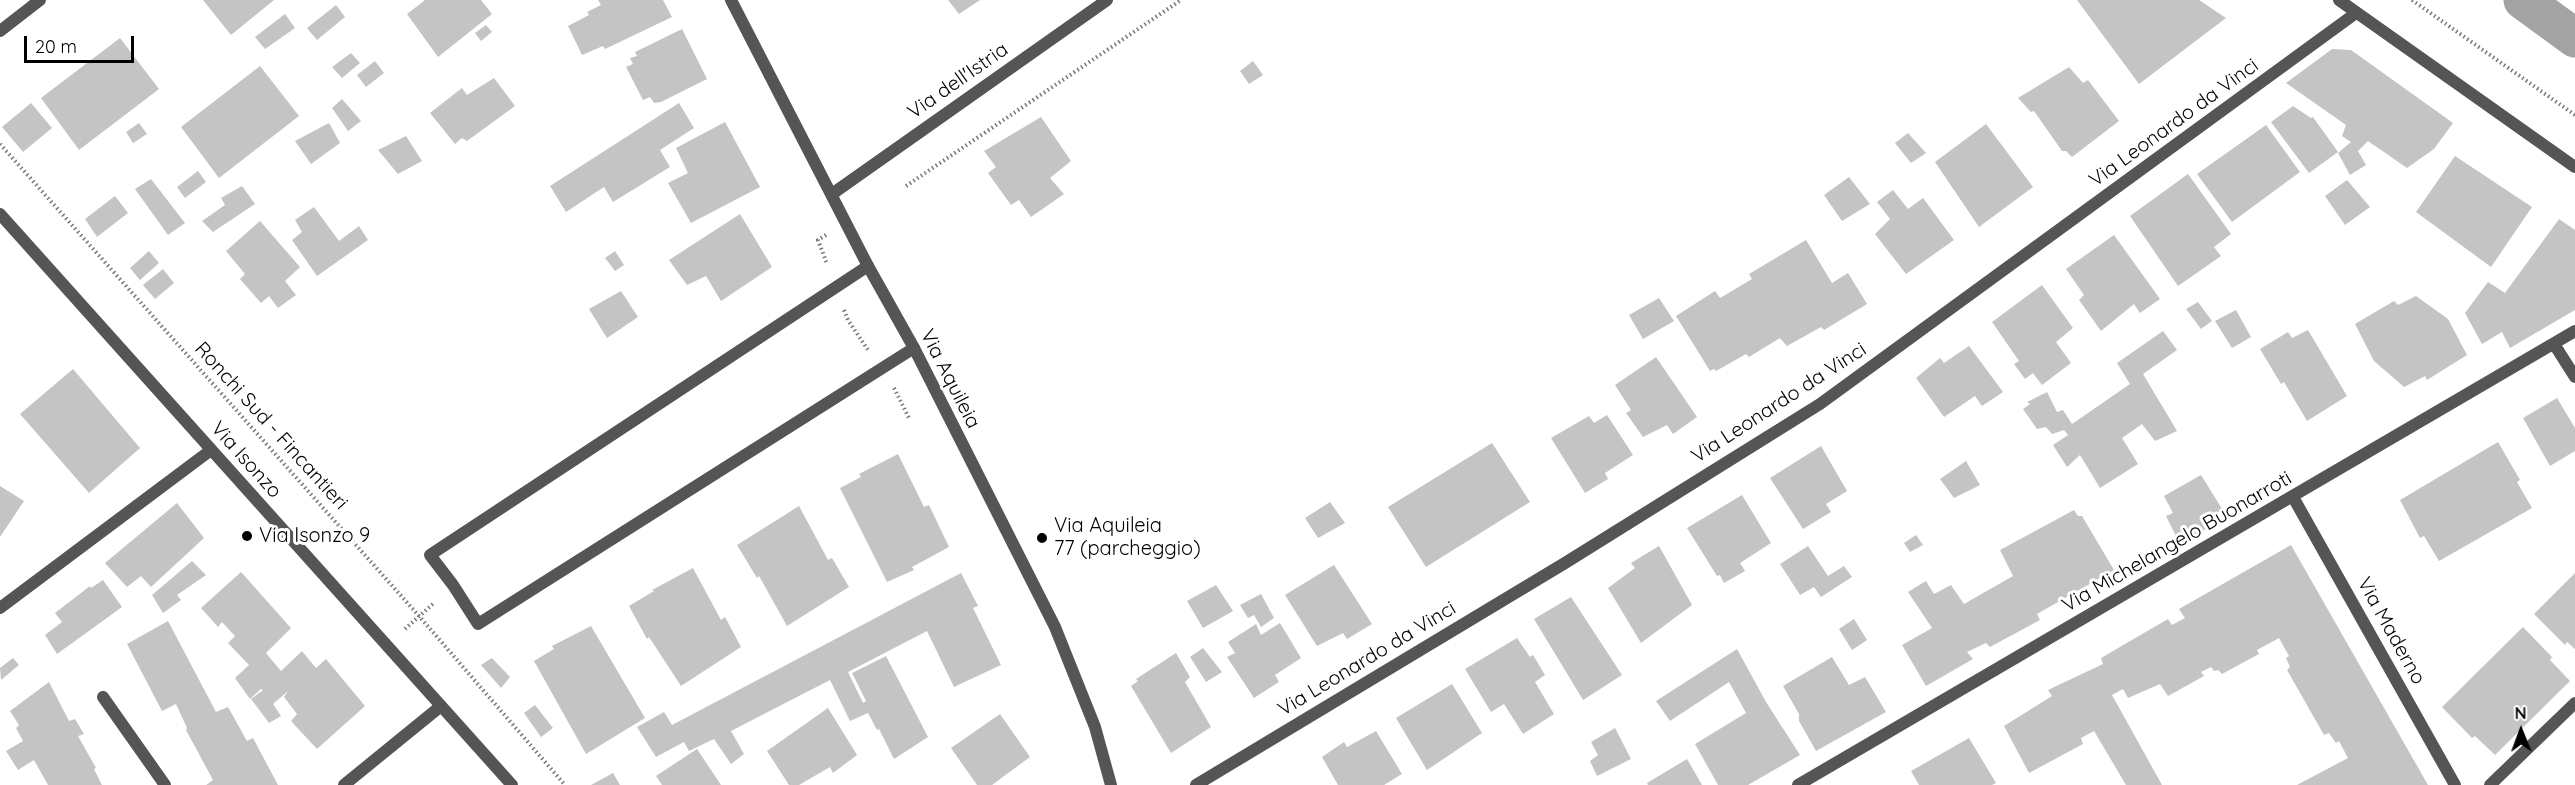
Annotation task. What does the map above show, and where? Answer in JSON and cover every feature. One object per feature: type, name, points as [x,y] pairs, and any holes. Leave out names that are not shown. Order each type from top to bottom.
[{"type":"street","points":[[0,31],[40,0]]},
{"type":"street","name":"Via Aquileia","points":[[731,0],[868,266],[914,348],[1056,627],[1095,727],[1111,785]]},
{"type":"street","name":"Via dell'Istria","points":[[832,194],[1107,0]]},
{"type":"street","points":[[2339,0],[2575,167]]},
{"type":"street","name":"Via Leonardo da Vinci","points":[[1196,785],[1565,563],[1820,404],[2356,13]]},
{"type":"street","name":"Via Isonzo","points":[[0,214],[512,785]]},
{"type":"street","points":[[868,266],[430,555],[478,624],[914,348]]},
{"type":"street","name":"Via Michelangelo Buonarroti","points":[[1798,785],[2575,331]]},
{"type":"street","points":[[2554,344],[2575,377]]},
{"type":"street","points":[[0,608],[211,450]]},
{"type":"street","name":"Via Maderno","points":[[2293,497],[2455,785]]},
{"type":"street","points":[[103,697],[165,785]]},
{"type":"street","points":[[2490,785],[2575,703]]},
{"type":"street","points":[[345,785],[441,706]]},
{"type":"path","points":[[906,186],[1181,0]]},
{"type":"path","points":[[2412,0],[2575,115]]},
{"type":"path","name":"Ronchi Sud - Fincantieri","points":[[0,144],[419,616],[565,785]]},
{"type":"path","points":[[824,254],[848,320],[881,369],[910,420]]},
{"type":"path","points":[[387,646],[453,585]]},
{"type":"building","points":[[203,0],[274,0],[231,35]]},
{"type":"building","points":[[425,0],[481,0],[492,14],[438,57],[407,14]]},
{"type":"building","points":[[598,0],[663,0],[672,17],[605,49],[603,46],[582,55],[568,26],[589,15],[587,12],[601,5]]},
{"type":"building","points":[[948,0],[980,0],[959,14]]},
{"type":"building","points":[[2077,0],[2199,0],[2226,18],[2139,84]]},
{"type":"building","points":[[336,5],[345,17],[317,40],[307,28]]},
{"type":"building","points":[[285,14],[295,28],[265,49],[255,37]]},
{"type":"building","points":[[486,25],[492,32],[481,41],[475,33]]},
{"type":"building","points":[[682,29],[707,79],[661,102],[654,103],[650,97],[643,100],[626,67],[633,64],[630,58],[637,56],[635,52]]},
{"type":"building","points":[[120,38],[159,89],[79,150],[41,98]]},
{"type":"building","points":[[2332,49],[2351,50],[2453,123],[2434,149],[2407,168],[2368,141],[2358,151],[2366,165],[2350,175],[2338,153],[2351,142],[2342,136],[2346,125],[2286,83]]},
{"type":"building","points":[[351,53],[360,63],[342,78],[332,67]]},
{"type":"building","points":[[375,61],[384,73],[366,87],[357,75]]},
{"type":"building","points":[[1253,61],[1263,75],[1249,84],[1240,71]]},
{"type":"building","points":[[260,66],[299,116],[219,178],[181,127]]},
{"type":"building","points":[[2069,67],[2083,83],[2088,80],[2119,121],[2072,157],[2066,151],[2062,151],[2034,111],[2031,112],[2018,98]]},
{"type":"building","points":[[494,78],[515,106],[467,141],[462,138],[455,144],[430,113],[462,88],[467,95]]},
{"type":"building","points":[[342,99],[361,121],[348,131],[332,108]]},
{"type":"building","points":[[31,103],[52,128],[23,152],[2,127]]},
{"type":"building","points":[[679,103],[694,128],[660,150],[670,167],[613,202],[604,187],[566,212],[550,186]]},
{"type":"building","points":[[2293,106],[2311,118],[2313,117],[2338,152],[2309,173],[2271,122]]},
{"type":"building","points":[[1041,117],[1071,161],[1050,178],[1064,194],[1031,217],[1019,200],[1011,205],[988,173],[996,167],[984,151]]},
{"type":"building","points":[[725,122],[760,187],[691,223],[668,183],[688,173],[676,148]]},
{"type":"building","points":[[139,123],[147,134],[133,143],[126,132]]},
{"type":"building","points":[[329,123],[340,143],[311,164],[295,141]]},
{"type":"building","points":[[1986,124],[2033,187],[1979,227],[1935,162]]},
{"type":"building","points":[[2266,125],[2300,172],[2232,222],[2197,174]]},
{"type":"building","points":[[1908,133],[1926,153],[1911,163],[1895,143]]},
{"type":"building","points":[[406,136],[422,161],[398,174],[378,150]]},
{"type":"building","points":[[2455,156],[2532,207],[2491,267],[2416,212]]},
{"type":"building","points":[[198,171],[206,182],[185,198],[177,187]]},
{"type":"building","points":[[2188,174],[2231,234],[2214,247],[2221,256],[2178,286],[2130,216]]},
{"type":"building","points":[[1849,177],[1870,204],[1842,221],[1824,195]]},
{"type":"building","points":[[151,179],[185,223],[168,235],[135,189]]},
{"type":"building","points":[[2347,180],[2370,207],[2345,225],[2325,196]]},
{"type":"building","points":[[242,186],[255,204],[213,232],[202,221],[225,205],[221,198]]},
{"type":"building","points":[[1893,190],[1908,209],[1923,198],[1954,240],[1906,274],[1875,234],[1890,219],[1877,202]]},
{"type":"building","points":[[115,196],[128,213],[97,237],[85,219]]},
{"type":"building","points":[[314,207],[339,241],[359,226],[368,240],[317,276],[292,240],[302,232],[295,220]]},
{"type":"building","points":[[740,214],[772,267],[721,301],[706,276],[687,285],[669,260]]},
{"type":"building","points":[[2559,219],[2575,230],[2575,310],[2510,348],[2502,332],[2482,344],[2465,313],[2488,282],[2505,293]]},
{"type":"building","points":[[260,221],[300,267],[285,281],[296,295],[278,308],[269,296],[261,303],[240,279],[245,274],[226,251]]},
{"type":"building","points":[[2114,235],[2160,299],[2140,313],[2134,304],[2101,331],[2079,300],[2084,295],[2066,269]]},
{"type":"building","points":[[1806,240],[1832,283],[1848,273],[1867,304],[1824,330],[1821,327],[1787,346],[1780,338],[1749,357],[1746,354],[1716,371],[1714,369],[1710,371],[1676,316],[1715,291],[1720,298],[1752,279],[1749,274]]},
{"type":"building","points":[[149,251],[159,263],[140,280],[130,268]]},
{"type":"building","points":[[615,251],[624,265],[615,271],[605,258]]},
{"type":"building","points":[[163,269],[174,283],[155,299],[143,285]]},
{"type":"building","points":[[2042,285],[2073,328],[2056,342],[2071,363],[2042,385],[2033,373],[2025,379],[2014,364],[2019,361],[1992,322]]},
{"type":"building","points":[[621,291],[638,317],[607,338],[589,309]]},
{"type":"building","points":[[2416,296],[2448,319],[2467,355],[2427,380],[2425,376],[2404,387],[2374,361],[2355,324],[2394,301],[2398,305]]},
{"type":"building","points":[[1659,298],[1674,321],[1643,339],[1629,315]]},
{"type":"building","points":[[2198,302],[2212,321],[2201,329],[2186,309]]},
{"type":"building","points":[[2236,310],[2251,337],[2232,348],[2215,321]]},
{"type":"building","points":[[2308,330],[2347,396],[2307,421],[2284,382],[2281,384],[2260,349],[2288,332],[2292,338]]},
{"type":"building","points":[[2163,331],[2177,350],[2143,374],[2177,431],[2155,441],[2142,424],[2122,438],[2138,464],[2100,488],[2080,455],[2067,467],[2053,445],[2068,435],[2064,430],[2052,434],[2046,427],[2037,429],[2023,409],[2030,404],[2027,402],[2047,392],[2057,412],[2063,410],[2072,424],[2130,384],[2117,363]]},
{"type":"building","points":[[1969,346],[2003,392],[1982,406],[1975,396],[1944,417],[1916,378],[1940,358],[1944,363]]},
{"type":"building","points":[[1656,357],[1697,417],[1673,434],[1667,425],[1643,437],[1626,413],[1631,410],[1615,385]]},
{"type":"building","points":[[73,369],[140,448],[89,493],[20,414]]},
{"type":"building","points":[[2557,398],[2575,428],[2575,451],[2550,466],[2523,418]]},
{"type":"building","points":[[1607,415],[1633,455],[1605,473],[1608,479],[1585,493],[1551,438],[1589,416],[1594,423]]},
{"type":"building","points":[[2498,442],[2520,480],[2517,482],[2532,508],[2439,561],[2424,536],[2420,538],[2400,500]]},
{"type":"building","points":[[1492,443],[1530,502],[1426,567],[1388,507]]},
{"type":"building","points":[[1821,446],[1847,491],[1826,504],[1831,512],[1803,529],[1770,478]]},
{"type":"building","points":[[898,454],[924,507],[929,505],[949,547],[912,567],[914,570],[887,582],[840,488],[861,477],[859,474]]},
{"type":"building","points":[[1966,461],[1980,485],[1954,498],[1940,479]]},
{"type":"building","points":[[2201,475],[2227,517],[2180,544],[2166,516],[2173,513],[2164,496]]},
{"type":"building","points":[[0,486],[24,501],[0,537]]},
{"type":"building","points":[[1742,495],[1771,543],[1740,563],[1745,571],[1724,583],[1720,575],[1717,576],[1687,528]]},
{"type":"building","points":[[1330,502],[1345,523],[1318,538],[1305,518]]},
{"type":"building","points":[[177,503],[204,538],[151,587],[141,576],[127,587],[105,563]]},
{"type":"building","points":[[799,506],[828,560],[832,558],[849,587],[787,626],[759,576],[757,578],[737,545]]},
{"type":"building","points":[[2074,510],[2078,516],[2082,516],[2114,570],[2037,614],[2040,620],[1990,647],[1986,643],[1967,652],[1973,659],[1926,686],[1902,645],[1932,628],[1908,592],[1926,581],[1934,594],[1951,585],[1964,604],[2013,576],[2000,550]]},
{"type":"building","points":[[1916,535],[1923,545],[1910,552],[1904,543]]},
{"type":"building","points":[[2291,545],[2428,785],[2297,785],[2348,758],[2339,741],[2336,743],[2329,733],[2324,735],[2287,670],[2290,667],[2286,658],[2289,656],[2279,638],[2257,650],[2259,654],[2222,674],[2211,667],[2201,672],[2204,676],[2168,696],[2160,684],[2128,698],[2123,689],[2112,695],[2162,785],[2126,785],[2094,731],[2081,738],[2083,744],[2029,773],[2004,726],[2052,696],[2048,690],[2103,664],[2101,658],[2168,619],[2172,625],[2185,618],[2179,609]]},
{"type":"building","points":[[1659,546],[1692,605],[1641,643],[1608,588],[1635,568],[1631,563]]},
{"type":"building","points":[[1808,546],[1828,576],[1844,566],[1852,577],[1821,597],[1814,587],[1800,595],[1780,564]]},
{"type":"building","points":[[192,561],[206,575],[177,595],[181,600],[163,613],[152,595]]},
{"type":"building","points":[[1334,565],[1372,624],[1347,639],[1343,633],[1317,646],[1285,595]]},
{"type":"building","points":[[693,568],[721,620],[725,617],[741,647],[681,686],[649,637],[647,639],[629,606],[654,591],[652,590]]},
{"type":"building","points":[[241,572],[291,628],[266,653],[281,671],[302,651],[316,668],[326,659],[365,706],[317,749],[291,721],[297,714],[284,697],[288,691],[273,704],[281,716],[269,723],[251,699],[263,690],[261,689],[250,699],[235,678],[249,665],[228,643],[235,636],[222,622],[218,627],[201,608]]},
{"type":"building","points":[[961,573],[978,606],[973,608],[1001,665],[954,687],[927,631],[848,672],[863,703],[866,701],[852,673],[886,656],[928,737],[894,759],[868,713],[850,721],[830,680],[731,731],[744,754],[731,764],[714,739],[689,751],[684,742],[656,757],[637,727],[664,712],[672,725]]},
{"type":"building","points":[[2575,573],[2575,649],[2567,642],[2565,645],[2534,614]]},
{"type":"building","points":[[103,580],[122,607],[57,654],[45,635],[62,622],[55,613],[90,586],[91,588]]},
{"type":"building","points":[[1216,585],[1233,611],[1203,628],[1187,601]]},
{"type":"building","points":[[1261,594],[1274,618],[1261,627],[1254,615],[1248,618],[1240,605]]},
{"type":"building","points":[[1571,597],[1622,675],[1583,700],[1534,619]]},
{"type":"building","points":[[1854,619],[1867,640],[1852,650],[1839,629]]},
{"type":"building","points":[[168,621],[216,712],[228,707],[247,741],[253,738],[278,785],[206,785],[213,780],[186,730],[176,704],[162,711],[127,644]]},
{"type":"building","points":[[1280,623],[1301,658],[1275,675],[1279,682],[1254,698],[1227,657],[1235,653],[1228,642],[1256,624],[1261,635]]},
{"type":"building","points":[[591,626],[645,718],[586,754],[534,661],[554,649],[552,646]]},
{"type":"building","points":[[2523,627],[2552,657],[2550,660],[2570,681],[2495,755],[2475,736],[2472,738],[2442,707]]},
{"type":"building","points":[[1517,638],[1530,657],[1533,655],[1545,675],[1535,682],[1554,714],[1523,734],[1504,704],[1491,712],[1465,669]]},
{"type":"building","points":[[1203,648],[1222,672],[1206,682],[1190,657]]},
{"type":"building","points":[[1737,649],[1766,702],[1800,755],[1748,785],[1718,785],[1695,744],[1746,713],[1729,682],[1670,721],[1656,701]]},
{"type":"building","points":[[1176,653],[1190,677],[1185,682],[1211,727],[1171,753],[1131,686],[1138,681],[1136,679]]},
{"type":"building","points":[[1832,657],[1849,685],[1865,677],[1886,712],[1816,751],[1783,686]]},
{"type":"building","points":[[13,658],[19,665],[1,680],[0,668]]},
{"type":"building","points":[[492,658],[510,677],[501,688],[481,665]]},
{"type":"building","points":[[49,682],[69,721],[75,719],[84,734],[78,736],[96,768],[94,769],[102,785],[48,785],[34,760],[18,770],[6,751],[23,741],[16,728],[19,725],[10,711]]},
{"type":"building","points":[[1452,684],[1482,733],[1427,770],[1396,718]]},
{"type":"building","points":[[535,705],[553,728],[541,737],[524,713]]},
{"type":"building","points":[[828,708],[857,755],[833,773],[830,767],[799,785],[789,785],[767,751]]},
{"type":"building","points":[[1000,714],[1030,757],[992,785],[977,785],[951,748]]},
{"type":"building","points":[[1615,728],[1631,759],[1597,776],[1590,761],[1598,755],[1591,742]]},
{"type":"building","points":[[1376,731],[1402,774],[1384,785],[1338,785],[1322,757],[1344,742],[1347,747]]},
{"type":"building","points":[[1969,738],[1996,783],[1992,785],[1919,785],[1911,771]]},
{"type":"building","points":[[697,749],[721,785],[662,785],[656,776]]},
{"type":"building","points":[[1687,759],[1702,785],[1648,785],[1647,783]]},
{"type":"building","points":[[613,773],[620,785],[591,785]]},
{"type":"waterway","points":[[2523,0],[2575,38]]},
{"type":"place","name":"Via Isonzo 9","points":[[247,536]]},
{"type":"place","name":"Via Aquileia 77 (parcheggio)","points":[[1042,538]]}]
